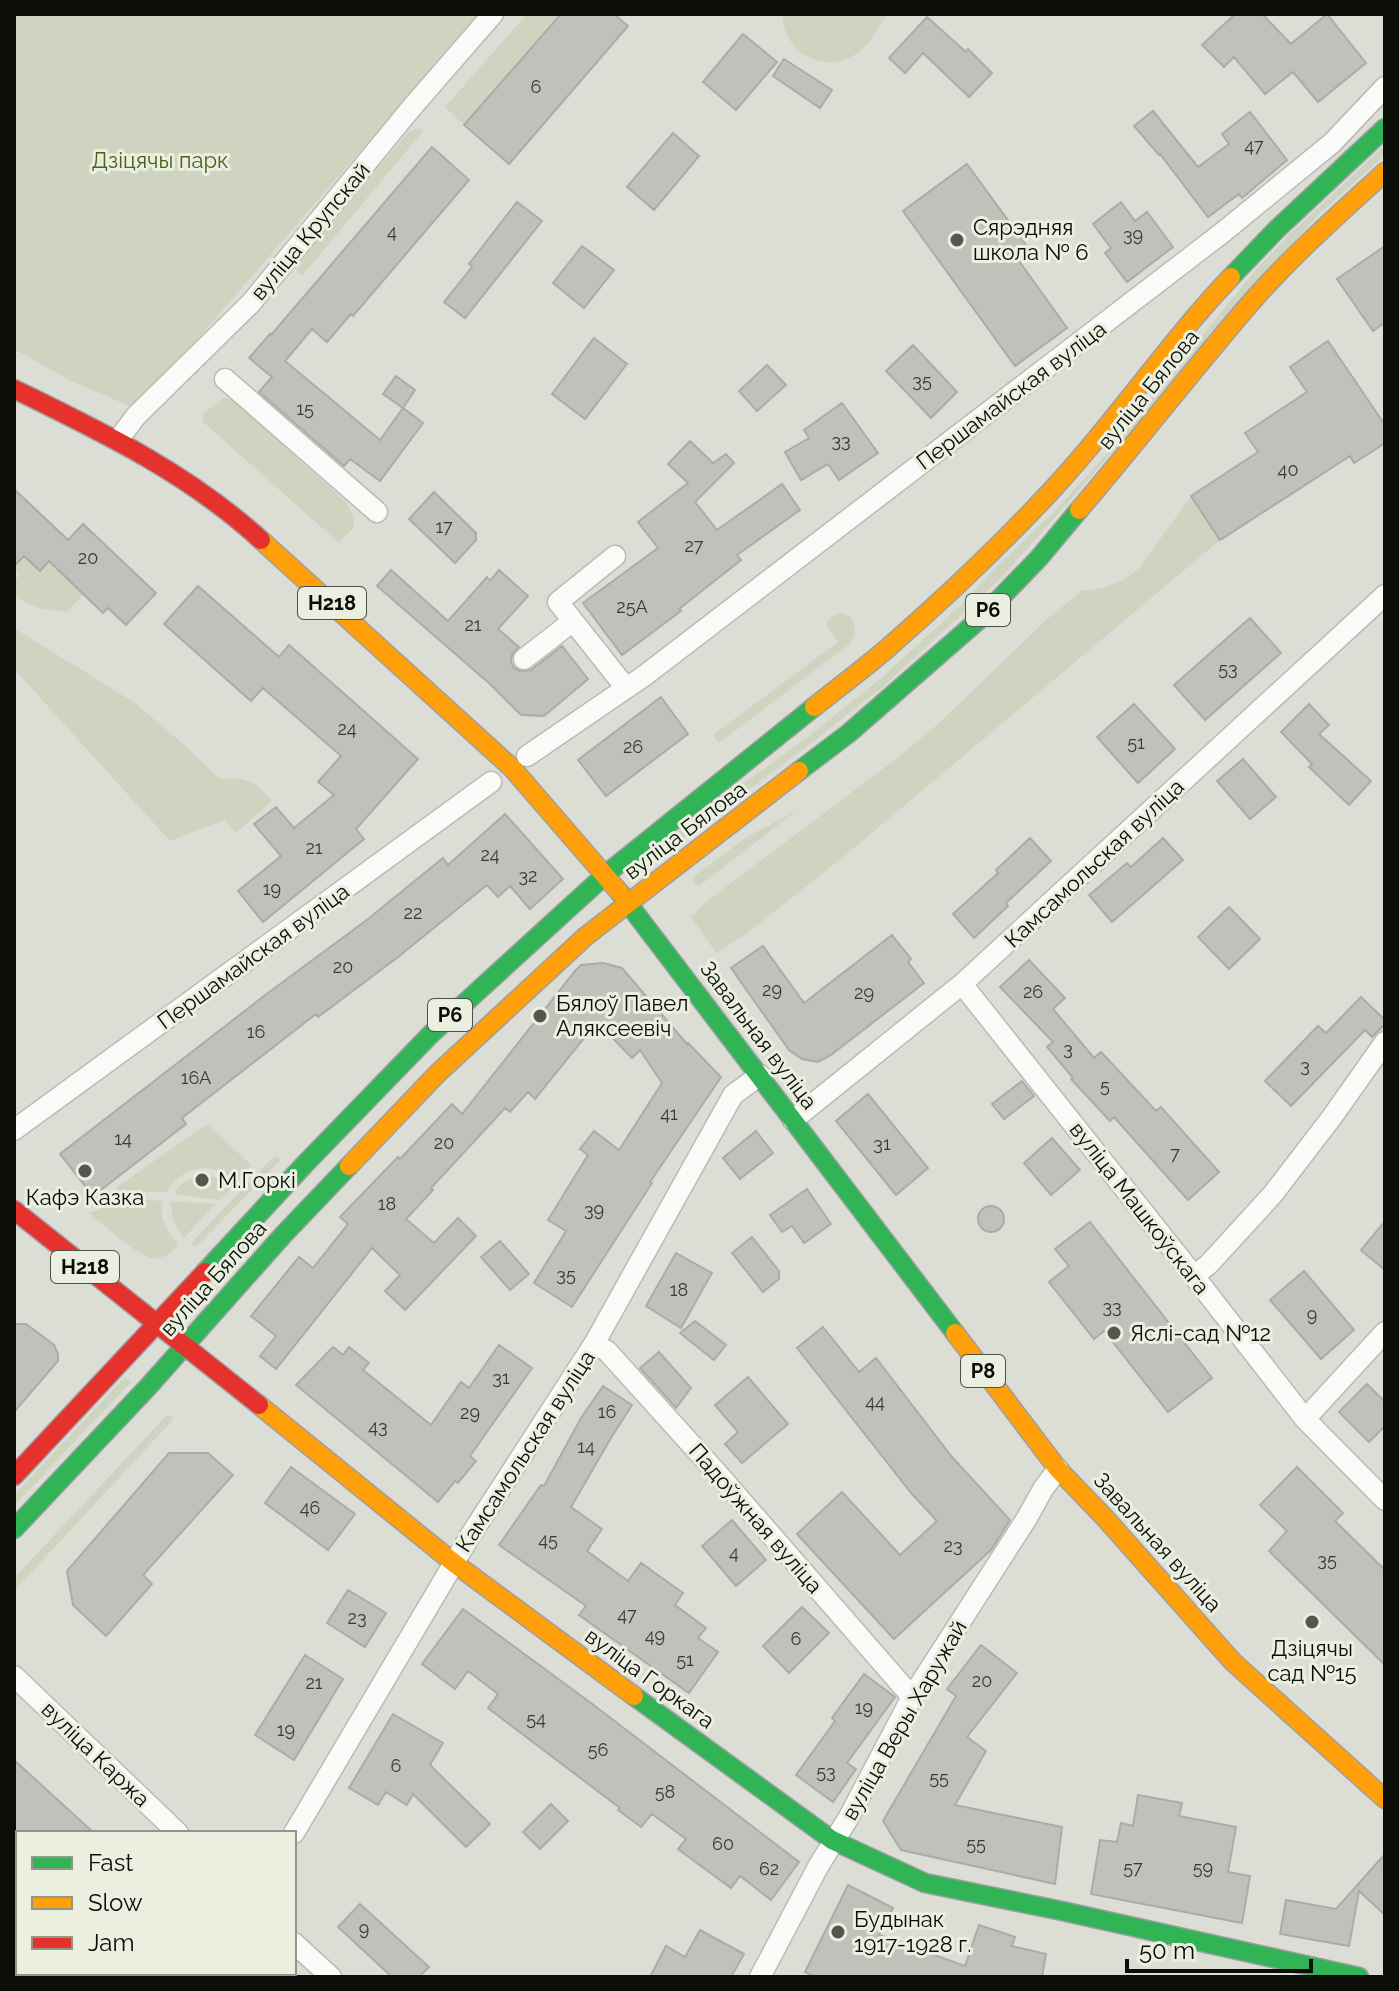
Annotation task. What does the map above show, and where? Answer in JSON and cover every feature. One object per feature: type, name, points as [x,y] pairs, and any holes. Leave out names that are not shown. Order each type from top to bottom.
[{"type":"main road","name":"вуліца Бялова","points":[[14,1476],[304,1165],[432,1033],[605,875],[889,647],[979,563],[1052,490],[1212,297],[1277,229],[1385,128]]},
{"type":"main road","name":"вуліца Бялова","points":[[14,1529],[148,1387],[284,1234],[438,1073],[586,936],[849,733],[982,617],[1039,558],[1256,297],[1327,224],[1385,172]]},
{"type":"main road","name":"Завальная вуліца","points":[[14,389],[118,440],[175,474],[235,516],[512,768],[628,903],[1058,1469],[1233,1662],[1385,1799]]},
{"type":"main road","name":"вуліца Горкага","points":[[14,1210],[454,1563],[832,1840],[925,1883],[1359,1977]]},
{"type":"street","name":"вуліца Крупскай","points":[[118,440],[136,416],[251,303],[493,14]]},
{"type":"street","name":"Першамайская вуліца","points":[[527,756],[626,688],[1222,233],[1332,143],[1385,87]]},
{"type":"street","points":[[225,379],[377,512]]},
{"type":"street","points":[[615,556],[558,602],[626,688]]},
{"type":"street","name":"Камсамольская вуліца","points":[[793,1120],[962,984],[1385,595]]},
{"type":"street","points":[[524,659],[573,621]]},
{"type":"street","name":"Першамайская вуліца","points":[[14,1130],[491,782]]},
{"type":"street","name":"вуліца Машкоўскага","points":[[962,984],[1305,1419],[1385,1500]]},
{"type":"street","points":[[1194,1276],[1209,1264],[1273,1194],[1385,1042]]},
{"type":"street","name":"Камсамольская вуліца","points":[[295,1831],[470,1536],[594,1344],[733,1095],[760,1075]]},
{"type":"street","points":[[1305,1419],[1385,1332]]},
{"type":"street","name":"Падоўжная вуліца","points":[[594,1344],[607,1351],[718,1474],[912,1697]]},
{"type":"street","name":"вуліца Веры Харужай","points":[[760,1977],[912,1697],[1058,1469]]},
{"type":"street","name":"вуліца Каржа","points":[[14,1676],[176,1831]]},
{"type":"street","points":[[296,1945],[331,1977]]},
{"type":"green space","name":"Дзіцячы парк","points":[[14,14],[479,14],[137,409],[71,381],[14,349]]},
{"type":"green space","points":[[527,14],[561,14],[464,125],[445,107]]},
{"type":"green space","points":[[782,14],[888,14],[861,51],[846,59],[826,62],[798,50],[786,33]]},
{"type":"green space","points":[[418,128],[424,130],[302,276],[292,266],[409,132]]},
{"type":"green space","points":[[1385,145],[1385,155],[1317,216],[1002,577],[885,685],[670,849],[664,847],[663,842],[810,735],[880,679],[962,604],[1058,508],[1119,440],[1255,271]]},
{"type":"green space","points":[[223,398],[231,398],[346,502],[353,516],[354,527],[339,543],[203,422],[203,414]]},
{"type":"green space","points":[[1191,496],[1220,540],[848,853],[745,935],[716,953],[691,917],[706,902],[938,724],[1046,620],[1083,590],[1106,587],[1135,572]]},
{"type":"green space","points":[[14,555],[54,555],[66,578],[83,595],[67,612],[26,603],[14,595],[14,583],[19,574],[14,569]]},
{"type":"green space","points":[[840,613],[853,621],[855,630],[851,643],[719,743],[713,735],[838,642],[827,622]]},
{"type":"green space","points":[[14,628],[135,703],[220,779],[249,781],[272,801],[236,833],[224,820],[170,841],[14,669]]},
{"type":"green space","points":[[799,809],[699,886],[694,884],[692,878],[747,837]]},
{"type":"green space","points":[[209,1125],[251,1165],[235,1183],[217,1170],[198,1168],[181,1176],[166,1192],[116,1191],[117,1187]]},
{"type":"green space","points":[[276,1156],[280,1161],[197,1246],[192,1245],[193,1241]]},
{"type":"green space","points":[[202,1175],[218,1178],[232,1188],[219,1200],[174,1194],[185,1182]]},
{"type":"green space","points":[[112,1197],[163,1201],[165,1224],[178,1245],[166,1255],[151,1258],[128,1245],[89,1213],[107,1206]]},
{"type":"green space","points":[[171,1201],[215,1204],[184,1238],[174,1221]]},
{"type":"green space","points":[[125,1377],[131,1382],[14,1506],[14,1495]]},
{"type":"green space","points":[[169,1415],[173,1418],[171,1422],[14,1591],[14,1578]]},
{"type":"building","points":[[561,14],[614,14],[628,26],[509,164],[464,125]]},
{"type":"building","points":[[1235,14],[1262,14],[1291,44],[1327,14],[1366,63],[1318,102],[1293,72],[1265,94],[1234,57],[1224,67],[1202,45]]},
{"type":"building","points":[[927,17],[966,52],[968,49],[992,73],[969,97],[923,53],[905,73],[889,58]]},
{"type":"building","points":[[743,34],[777,62],[736,110],[703,82]]},
{"type":"building","points":[[784,59],[832,90],[820,108],[773,76]]},
{"type":"building","points":[[1153,111],[1198,167],[1229,144],[1222,134],[1250,112],[1287,160],[1242,198],[1239,194],[1208,217],[1160,154],[1134,126]]},
{"type":"building","points":[[673,133],[699,156],[654,210],[627,187]]},
{"type":"building","points":[[432,147],[469,180],[353,316],[351,314],[327,342],[312,329],[285,361],[380,440],[403,408],[423,423],[380,481],[350,459],[344,466],[259,392],[272,377],[249,358]]},
{"type":"building","points":[[967,164],[1026,245],[1014,254],[1067,328],[1015,366],[903,211]]},
{"type":"building","points":[[517,202],[542,221],[465,318],[444,302]]},
{"type":"building","points":[[1121,202],[1135,221],[1147,212],[1173,247],[1127,282],[1105,253],[1111,248],[1093,224]]},
{"type":"building","points":[[582,246],[614,270],[584,308],[553,283]]},
{"type":"building","points":[[1385,246],[1385,322],[1373,331],[1337,279]]},
{"type":"building","points":[[594,338],[627,364],[585,419],[552,394]]},
{"type":"building","points":[[1328,341],[1385,425],[1385,443],[1354,463],[1350,456],[1220,540],[1191,496],[1258,452],[1245,433],[1307,392],[1290,367]]},
{"type":"building","points":[[913,345],[957,392],[931,418],[886,371]]},
{"type":"building","points":[[767,365],[786,385],[757,411],[739,391]]},
{"type":"building","points":[[396,376],[415,390],[403,408],[383,394]]},
{"type":"building","points":[[842,403],[878,453],[839,480],[828,464],[801,480],[785,452],[809,438],[804,430]]},
{"type":"building","points":[[690,441],[713,463],[726,454],[734,463],[695,502],[717,530],[782,484],[800,510],[737,555],[741,560],[679,609],[681,611],[622,655],[583,603],[658,548],[638,522],[688,483],[668,464]]},
{"type":"building","points":[[14,489],[68,540],[83,524],[156,593],[126,625],[108,608],[103,613],[49,561],[40,571],[24,556],[14,566]]},
{"type":"building","points":[[434,492],[476,533],[476,540],[455,563],[409,519]]},
{"type":"building","points":[[391,570],[448,621],[487,577],[490,581],[499,570],[528,596],[498,629],[519,647],[512,655],[514,668],[531,670],[562,646],[588,679],[544,716],[521,715],[490,684],[377,586]]},
{"type":"building","points":[[198,586],[279,657],[289,645],[418,759],[356,829],[364,839],[263,922],[238,891],[281,856],[254,824],[276,807],[294,828],[334,795],[318,782],[341,756],[263,688],[251,701],[164,624]]},
{"type":"building","points":[[1250,618],[1281,653],[1205,720],[1174,685]]},
{"type":"building","points":[[661,697],[688,734],[606,796],[578,760]]},
{"type":"building","points":[[1134,704],[1175,749],[1138,783],[1097,737]]},
{"type":"building","points":[[1309,704],[1329,725],[1319,734],[1371,781],[1349,805],[1309,767],[1312,764],[1281,732]]},
{"type":"building","points":[[1243,759],[1276,797],[1250,819],[1217,781]]},
{"type":"building","points":[[505,814],[563,879],[530,909],[510,886],[498,897],[487,885],[398,957],[318,1017],[316,1014],[182,1118],[186,1124],[93,1196],[60,1154],[368,919],[443,858],[448,865]]},
{"type":"building","points":[[1030,838],[1051,861],[974,938],[953,914],[998,873],[996,870]]},
{"type":"building","points":[[1163,838],[1183,860],[1112,922],[1089,895],[1127,863],[1131,867]]},
{"type":"building","points":[[1229,907],[1260,939],[1229,969],[1198,937]]},
{"type":"building","points":[[892,935],[911,959],[908,962],[924,983],[818,1062],[802,1059],[789,1050],[731,968],[763,946],[804,1003]]},
{"type":"building","points":[[1029,960],[1065,998],[1053,1009],[1094,1058],[1101,1052],[1156,1111],[1161,1107],[1219,1172],[1188,1200],[1114,1117],[1110,1121],[1071,1079],[1047,1047],[1053,1042],[1000,987]]},
{"type":"building","points":[[603,963],[622,968],[687,1044],[721,1077],[650,1182],[572,1307],[534,1283],[566,1231],[548,1220],[588,1155],[580,1149],[594,1131],[619,1150],[662,1083],[640,1050],[632,1058],[597,1022],[535,1099],[528,1092],[510,1112],[505,1108],[406,1219],[434,1243],[458,1218],[476,1236],[405,1310],[385,1291],[400,1275],[372,1248],[276,1369],[260,1356],[276,1336],[251,1316],[299,1257],[313,1268],[348,1224],[340,1217],[452,1104],[462,1114],[581,965]]},
{"type":"building","points":[[1361,997],[1385,1020],[1385,1024],[1372,1037],[1365,1030],[1291,1106],[1265,1081],[1318,1026],[1326,1033]]},
{"type":"building","points":[[1022,1081],[1034,1096],[1004,1119],[992,1104]]},
{"type":"building","points":[[868,1094],[928,1168],[896,1195],[836,1121]]},
{"type":"building","points":[[756,1131],[773,1153],[740,1179],[723,1158]]},
{"type":"building","points":[[1052,1138],[1080,1170],[1051,1195],[1024,1163]]},
{"type":"building","points":[[807,1189],[831,1224],[804,1243],[792,1226],[782,1232],[770,1215]]},
{"type":"building","points":[[991,1206],[1000,1210],[1004,1219],[1000,1228],[991,1232],[982,1228],[978,1219],[982,1210]]},
{"type":"building","points":[[1385,1221],[1385,1270],[1361,1250]]},
{"type":"building","points":[[1090,1222],[1212,1378],[1168,1412],[1104,1331],[1094,1339],[1049,1282],[1069,1266],[1055,1249]]},
{"type":"building","points":[[752,1237],[779,1271],[779,1279],[763,1292],[732,1253]]},
{"type":"building","points":[[500,1241],[529,1274],[510,1290],[481,1257]]},
{"type":"building","points":[[676,1253],[712,1273],[681,1328],[646,1306]]},
{"type":"building","points":[[1304,1271],[1354,1330],[1321,1359],[1270,1300]]},
{"type":"building","points":[[695,1321],[726,1345],[714,1360],[680,1333]]},
{"type":"building","points":[[14,1324],[26,1324],[54,1345],[58,1361],[14,1412]]},
{"type":"building","points":[[823,1327],[859,1372],[876,1358],[952,1457],[1010,1520],[991,1550],[894,1639],[797,1534],[842,1492],[900,1555],[937,1521],[912,1494],[797,1348]]},
{"type":"building","points":[[499,1345],[532,1368],[470,1456],[476,1461],[438,1502],[296,1385],[333,1347],[343,1355],[349,1347],[369,1363],[363,1370],[431,1425],[461,1382],[469,1388]]},
{"type":"building","points":[[659,1352],[691,1388],[676,1408],[640,1368]]},
{"type":"building","points":[[748,1377],[788,1424],[742,1463],[725,1444],[738,1432],[715,1405]]},
{"type":"building","points":[[1367,1384],[1385,1402],[1385,1426],[1369,1442],[1339,1412]]},
{"type":"building","points":[[603,1386],[632,1405],[571,1507],[602,1529],[587,1551],[628,1581],[641,1563],[683,1593],[675,1605],[706,1628],[698,1638],[718,1652],[689,1693],[579,1615],[586,1606],[499,1545],[541,1485],[544,1486],[581,1418]]},
{"type":"building","points":[[169,1453],[208,1453],[233,1475],[143,1575],[152,1584],[106,1636],[73,1605],[67,1571]]},
{"type":"building","points":[[291,1467],[355,1514],[328,1550],[265,1503]]},
{"type":"building","points":[[1297,1467],[1343,1513],[1335,1521],[1385,1570],[1385,1665],[1269,1551],[1287,1531],[1260,1505]]},
{"type":"building","points":[[732,1520],[766,1560],[736,1586],[702,1546]]},
{"type":"building","points":[[348,1590],[386,1613],[365,1647],[327,1623]]},
{"type":"building","points":[[802,1607],[829,1633],[789,1673],[763,1646]]},
{"type":"building","points":[[463,1609],[799,1862],[771,1900],[740,1876],[731,1888],[678,1849],[686,1839],[652,1814],[641,1827],[618,1810],[620,1808],[488,1708],[498,1694],[468,1671],[455,1689],[422,1664]]},
{"type":"building","points":[[981,1645],[1017,1673],[967,1737],[986,1751],[955,1805],[1062,1827],[1055,1884],[901,1850],[883,1821],[956,1696],[947,1689]]},
{"type":"building","points":[[305,1655],[343,1679],[294,1760],[255,1735]]},
{"type":"building","points":[[864,1674],[895,1697],[847,1763],[856,1769],[833,1802],[796,1775]]},
{"type":"building","points":[[393,1714],[443,1743],[430,1765],[490,1824],[466,1847],[413,1794],[407,1805],[386,1792],[378,1805],[349,1788]]},
{"type":"building","points":[[14,1760],[92,1831],[16,1831],[14,1833]]},
{"type":"building","points":[[1138,1795],[1182,1803],[1179,1816],[1236,1827],[1228,1872],[1250,1876],[1242,1923],[1091,1894],[1100,1840],[1117,1842],[1121,1823],[1133,1826]]},
{"type":"building","points":[[551,1804],[568,1821],[540,1849],[523,1832]]},
{"type":"building","points":[[1385,1854],[1385,1915],[1359,1891],[1349,1946],[1280,1934],[1286,1900],[1336,1909]]},
{"type":"building","points":[[848,1885],[893,1908],[879,1935],[965,1966],[979,1925],[1015,1937],[1012,1946],[1046,1954],[1042,1977],[816,1977],[805,1972]]},
{"type":"building","points":[[360,1904],[429,1967],[419,1977],[392,1977],[338,1927]]},
{"type":"building","points":[[700,1930],[744,1954],[731,1977],[650,1977],[666,1946],[685,1957]]},
{"type":"traffic: fast","points":[[1231,277],[1277,229],[1385,128]]},
{"type":"traffic: fast","points":[[799,771],[849,733],[982,617],[1039,558],[1079,510]]},
{"type":"traffic: fast","points":[[205,1272],[432,1033],[605,875],[814,707]]},
{"type":"traffic: fast","points":[[620,893],[955,1333]]},
{"type":"traffic: fast","points":[[14,1529],[349,1166]]},
{"type":"traffic: fast","points":[[634,1696],[832,1840],[925,1883],[1359,1977]]},
{"type":"traffic: slow","points":[[1079,510],[1254,299],[1301,250],[1385,172]]},
{"type":"traffic: slow","points":[[814,707],[911,627],[1033,510],[1098,438],[1231,277]]},
{"type":"traffic: slow","points":[[261,540],[512,768],[620,893]]},
{"type":"traffic: slow","points":[[349,1166],[438,1073],[586,936],[799,771]]},
{"type":"traffic: slow","points":[[955,1333],[1058,1469],[1233,1662],[1385,1799]]},
{"type":"traffic: slow","points":[[259,1405],[454,1563],[634,1696]]},
{"type":"traffic: jam","points":[[14,389],[112,438],[174,474],[261,540]]},
{"type":"traffic: jam","points":[[14,1210],[259,1405]]},
{"type":"traffic: jam","points":[[14,1476],[205,1272]]},
{"type":"place","name":"Сярэдняя школа № 6","points":[[957,240]]},
{"type":"place","name":"Бялоў Павел Аляксеевіч","points":[[540,1016]]},
{"type":"place","name":"Кафэ Казка","points":[[85,1171]]},
{"type":"place","name":"М.Горкі","points":[[202,1180]]},
{"type":"place","name":"Яслі-сад №12","points":[[1114,1333]]},
{"type":"place","name":"Дзіцячы сад №15","points":[[1312,1622]]},
{"type":"place","name":"Будынак 1917-1928 г.","points":[[838,1932]]}]
